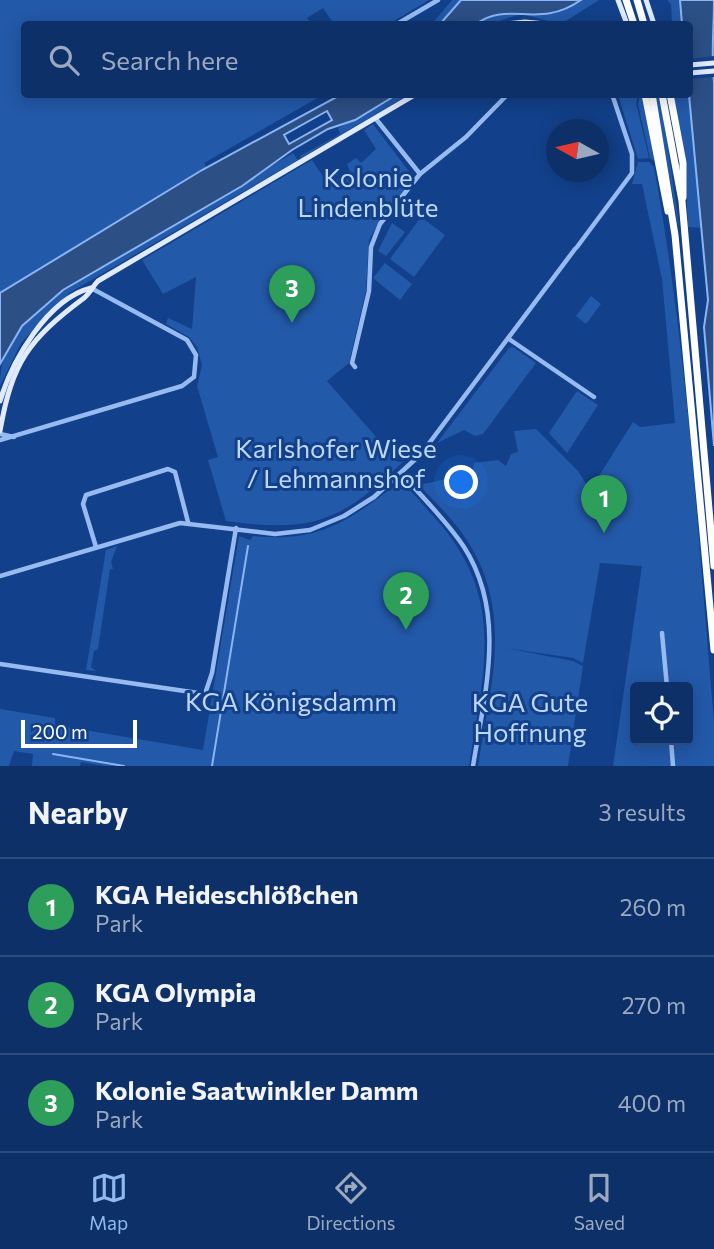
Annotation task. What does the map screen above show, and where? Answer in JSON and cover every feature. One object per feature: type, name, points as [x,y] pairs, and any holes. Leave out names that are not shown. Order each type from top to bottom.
[{"type":"highway","points":[[626,0],[633,21]]},
{"type":"highway","points":[[637,0],[643,21]]},
{"type":"highway","points":[[646,98],[676,235]]},
{"type":"highway","points":[[653,98],[676,235],[714,650]]},
{"type":"highway","points":[[663,98],[682,201]]},
{"type":"highway","points":[[671,98],[682,163],[682,201],[714,566]]},
{"type":"main road","points":[[618,0],[626,21]]},
{"type":"main road","points":[[646,0],[653,21]]},
{"type":"main road","points":[[693,65],[714,63]]},
{"type":"main road","points":[[693,74],[714,71]]},
{"type":"main road","points":[[0,401],[21,351],[38,328],[67,301],[409,98]]},
{"type":"main road","points":[[0,433],[8,391],[26,353],[43,331],[92,288]]},
{"type":"street","points":[[402,21],[438,0]]},
{"type":"street","points":[[355,367],[352,363],[369,290],[372,241],[385,216],[420,174],[467,137],[504,98]]},
{"type":"street","points":[[0,576],[167,525],[188,522],[275,534],[310,530],[367,502],[431,443],[632,173],[632,154],[613,98]]},
{"type":"street","points":[[376,119],[420,174]]},
{"type":"street","points":[[0,440],[182,386],[194,377],[197,361],[187,340],[92,288]]},
{"type":"street","points":[[509,339],[594,397]]},
{"type":"street","points":[[0,433],[14,437]]},
{"type":"street","points":[[96,547],[83,504],[86,495],[168,470],[175,472],[188,522]]},
{"type":"street","points":[[401,473],[462,544],[484,592],[491,647],[473,766]]},
{"type":"street","points":[[0,664],[205,694],[212,676],[236,528]]},
{"type":"street","points":[[662,633],[667,682]]},
{"type":"street","points":[[671,745],[673,766]]},
{"type":"green space","points":[[0,0],[429,0],[394,21],[332,21],[323,8],[307,18],[309,21],[21,21],[21,98],[318,98],[204,163],[207,169],[0,293]]},
{"type":"green space","points":[[452,0],[461,0],[443,21],[434,21]]},
{"type":"green space","points":[[581,0],[599,0],[566,21],[549,21],[522,14],[550,13],[565,9]]},
{"type":"green space","points":[[667,0],[680,0],[682,21],[672,21],[671,4]]},
{"type":"green space","points":[[500,14],[521,14],[499,21],[481,21]]},
{"type":"green space","points":[[391,98],[403,98],[301,158],[300,156],[340,134],[338,128]]},
{"type":"green space","points":[[619,98],[637,98],[636,103],[649,158],[638,159]]},
{"type":"green space","points":[[639,98],[644,98],[654,161],[650,158],[638,104]]},
{"type":"green space","points":[[656,98],[660,98],[678,225]]},
{"type":"green space","points":[[674,98],[689,98],[702,228],[688,227],[685,167]]},
{"type":"green space","points":[[373,124],[414,178],[384,214],[369,240],[366,290],[349,363],[327,381],[398,462],[403,462],[361,498],[324,518],[282,525],[226,521],[208,460],[218,457],[197,386],[202,365],[197,347],[189,337],[166,324],[168,318],[192,329],[196,277],[163,294],[142,260],[312,160],[328,184],[350,172],[347,164],[356,158],[361,163],[376,149],[364,130]]},
{"type":"green space","points":[[293,153],[298,160],[69,293],[21,343],[0,386],[1,369],[11,342],[28,320],[63,290]]},
{"type":"green space","name":"KGA Gute Hoffnung","points":[[638,162],[649,162],[654,167],[666,236],[684,375],[714,722],[714,766],[613,766],[642,566],[600,563],[583,663],[573,658],[505,648],[573,661],[583,666],[568,766],[478,766],[495,652],[491,596],[482,569],[468,542],[451,519],[419,485],[450,478],[468,481],[472,478],[474,463],[498,460],[506,466],[511,454],[518,452],[514,431],[536,429],[578,471],[590,490],[633,422],[640,427],[675,423],[662,279],[642,184],[632,184]]},
{"type":"green space","points":[[421,217],[445,235],[414,277],[390,259]]},
{"type":"green space","points":[[392,223],[405,232],[386,256],[378,251]]},
{"type":"green space","points":[[385,263],[412,284],[400,300],[373,278]]},
{"type":"green space","points":[[591,296],[601,304],[586,324],[576,316]]},
{"type":"green space","points":[[513,347],[536,363],[483,434],[475,436],[464,430],[437,443],[509,348]]},
{"type":"green space","points":[[577,391],[598,405],[567,453],[549,433]]},
{"type":"green space","name":"KGA Königsdamm","points":[[398,483],[417,497],[456,546],[472,575],[481,605],[484,665],[469,766],[105,766],[81,762],[80,766],[32,766],[33,754],[14,751],[9,766],[0,766],[0,709],[55,718],[55,725],[203,750],[239,536],[250,540],[253,536],[297,536],[315,532],[348,518]]},
{"type":"green space","points":[[117,546],[111,562],[113,569],[110,569],[98,649],[94,651],[91,667],[96,671],[86,670],[106,550]]},
{"type":"shaded area","points":[[461,0],[581,0],[566,9],[551,13],[501,14],[482,21],[443,21]]},
{"type":"shaded area","points":[[680,0],[714,0],[714,446],[704,327],[708,300],[689,98],[693,98],[693,21],[682,21]]},
{"type":"shaded area","points":[[335,98],[391,98],[355,120],[328,129],[292,150],[242,186],[63,290],[22,326],[0,364],[0,293],[202,170]],"holes":[[[327,111],[332,120],[289,144],[284,135]]]},
{"type":"pier","points":[[714,56],[714,77],[693,79],[693,59]]},
{"type":"waterway","points":[[212,766],[248,546]]},
{"type":"waterway","points":[[53,754],[124,766]]},
{"type":"place","name":"Kolonie Saatwinkler Damm","points":[[292,323]]},
{"type":"place","name":"KGA Heideschlößchen","points":[[604,533]]},
{"type":"place","name":"KGA Olympia","points":[[406,630]]},
{"type":"park label","name":"Kolonie Lindenblüte","points":[[368,191]]},
{"type":"park label","name":"Karlshofer Wiese / Lehmannshof","points":[[336,462]]}]
